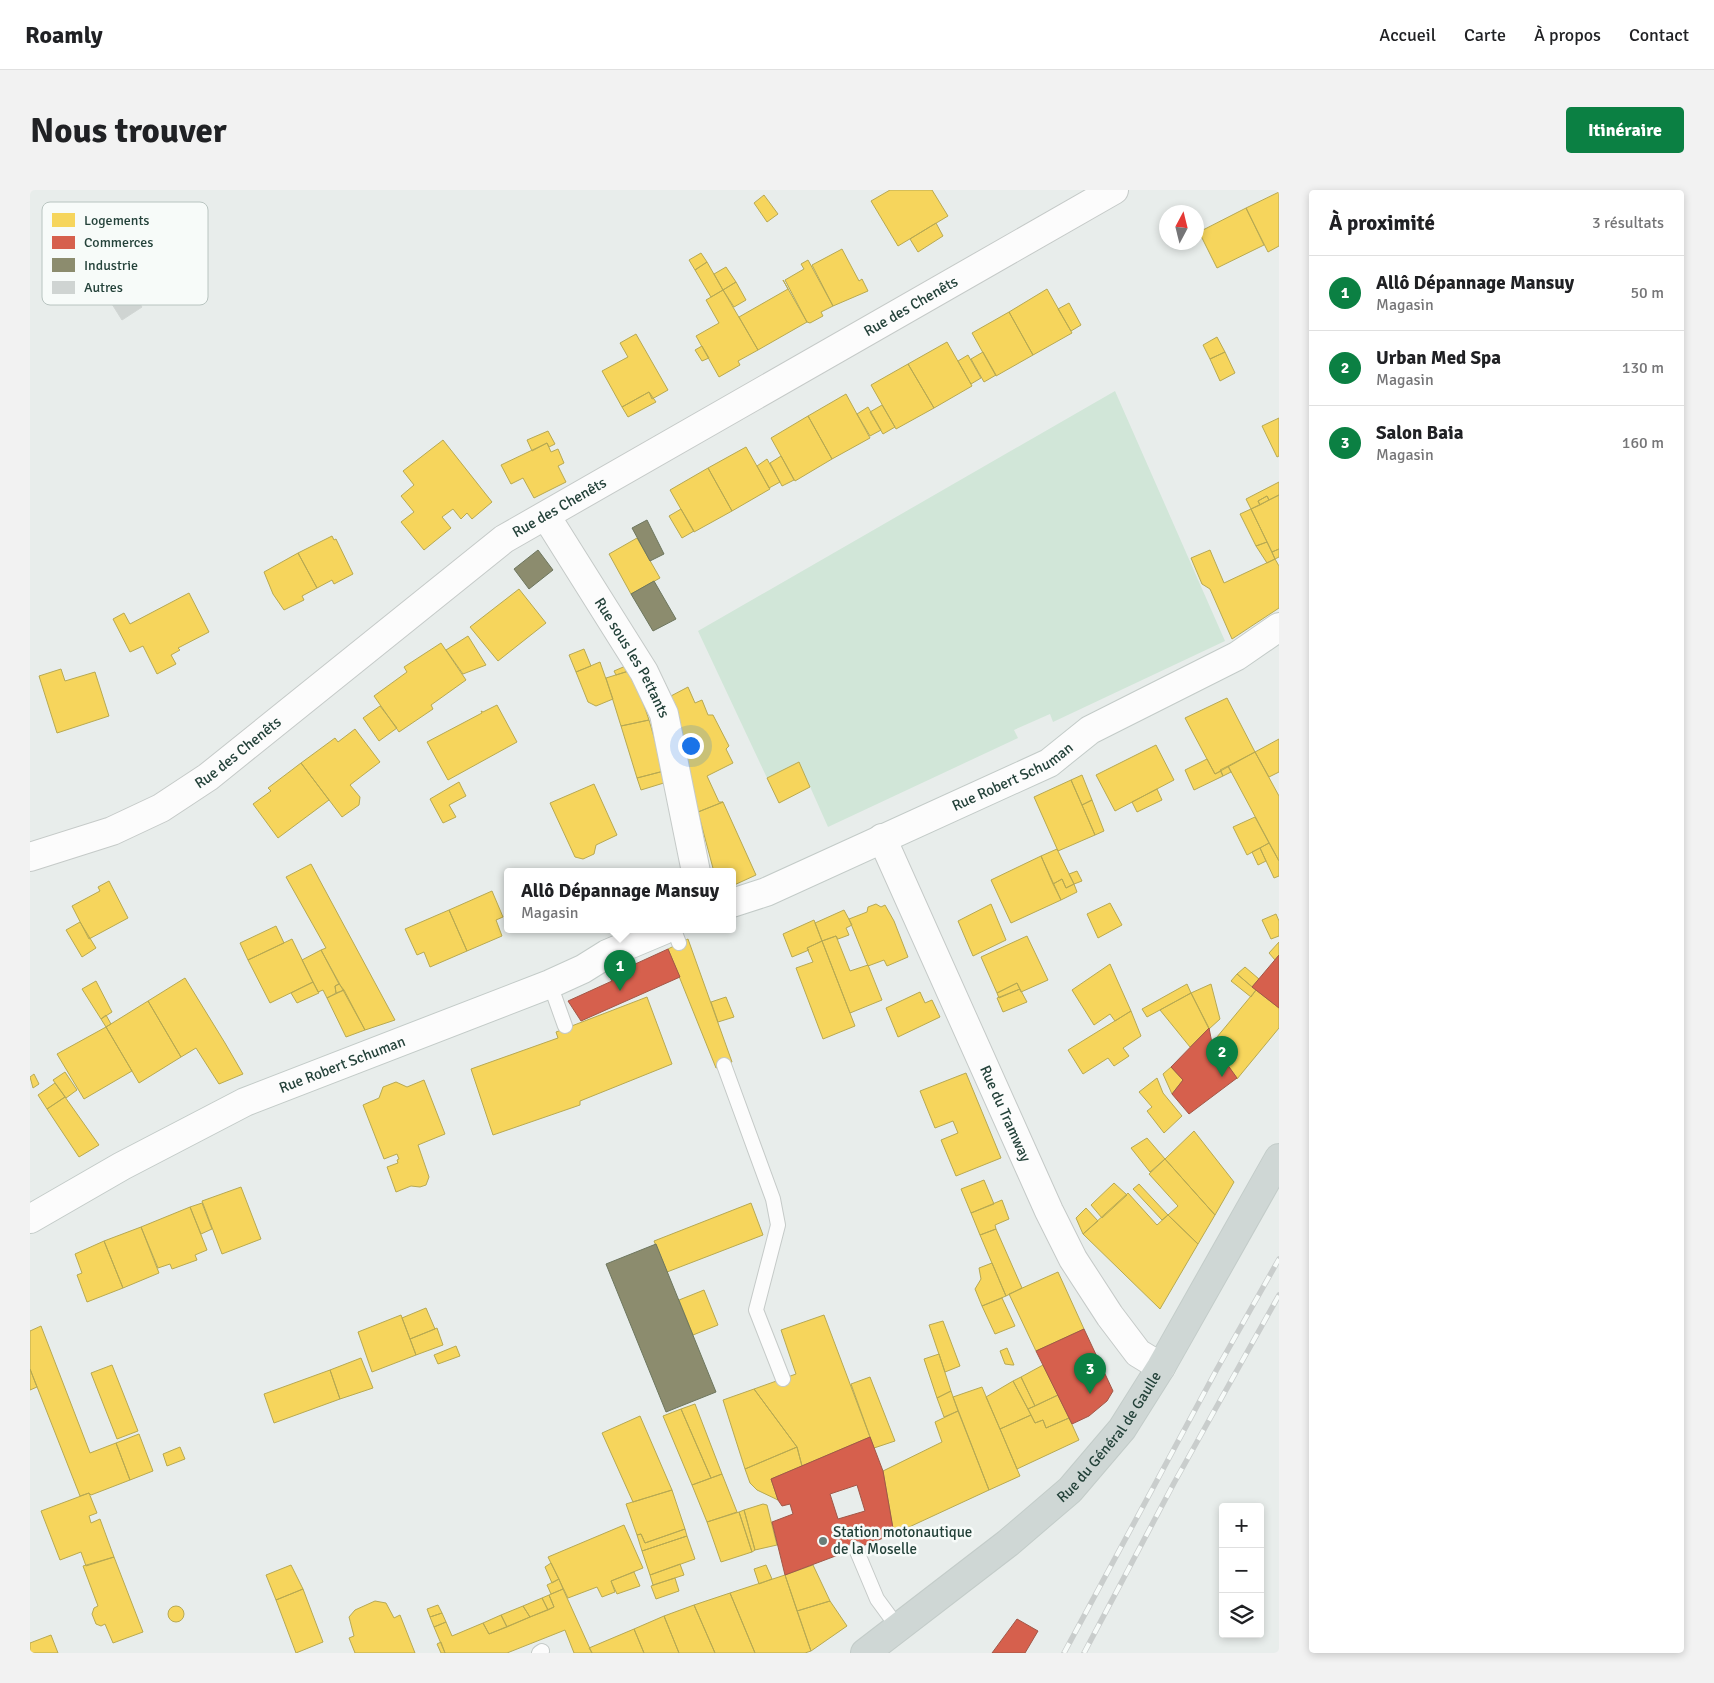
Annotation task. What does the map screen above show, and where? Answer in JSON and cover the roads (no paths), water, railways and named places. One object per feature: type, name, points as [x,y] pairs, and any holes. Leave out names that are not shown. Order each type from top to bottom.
[{"type":"main road","name":"Rue du Général de Gaulle","points":[[865,1653],[899,1629],[1008,1543],[1070,1490],[1122,1429],[1161,1367],[1279,1158]]},
{"type":"street","name":"Rue des Chenêts","points":[[30,857],[112,831],[161,808],[208,777],[504,539],[1114,190]]},
{"type":"street","name":"Rue sous les Pettants","points":[[546,516],[644,672],[664,714],[695,868]]},
{"type":"street","name":"Rue Robert Schuman","points":[[736,902],[766,892],[1049,763],[1090,730],[1237,656],[1279,627]]},
{"type":"street","name":"Rue du Tramway","points":[[882,838],[1049,1211],[1073,1259],[1110,1316],[1138,1353],[1161,1367]]},
{"type":"street","name":"Rue Robert Schuman","points":[[30,1220],[122,1166],[245,1102],[550,984],[583,969],[607,954],[671,937]]},
{"type":"lane","points":[[550,984],[565,1026]]},
{"type":"lane","points":[[724,1065],[774,1199],[778,1224],[756,1310],[783,1379]]},
{"type":"lane","points":[[856,1548],[877,1599],[899,1629]]},
{"type":"railway","points":[[1064,1653],[1217,1369],[1279,1259]]},
{"type":"railway","points":[[1084,1653],[1174,1483],[1279,1295]]},
{"type":"place","name":"Allô Dépannage Mansuy","points":[[620,991]]},
{"type":"place","name":"Urban Med Spa","points":[[1222,1077]]},
{"type":"place","name":"Salon Baia","points":[[1090,1394]]},
{"type":"place","name":"Station motonautique de la Moselle","points":[[823,1541]]}]
